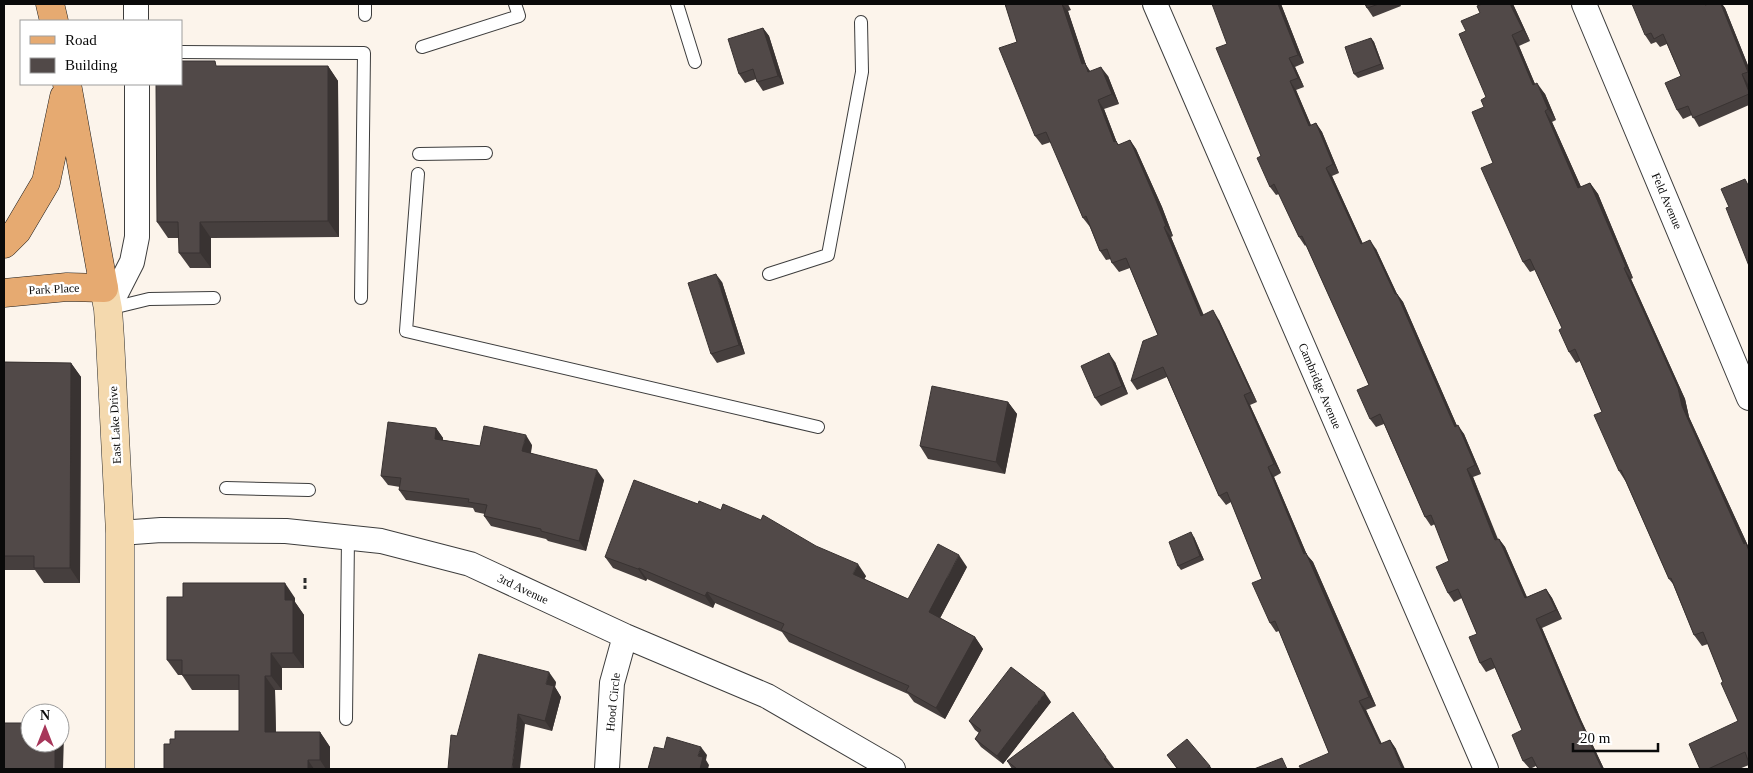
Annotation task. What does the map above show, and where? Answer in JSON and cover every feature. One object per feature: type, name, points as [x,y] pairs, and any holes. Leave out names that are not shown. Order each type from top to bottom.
[{"type":"main road","points":[[50,4],[54,20]]},
{"type":"main road","points":[[4,244],[17,230],[46,182],[67,85]]},
{"type":"main road","name":"East Lake Drive","points":[[67,85],[106,299]]},
{"type":"main road","name":"Park Place","points":[[4,293],[67,287],[106,299]]},
{"type":"street","points":[[136,4],[136,20]]},
{"type":"street","name":"Cambridge Avenue","points":[[1154,4],[1486,769]]},
{"type":"street","name":"Feld Avenue","points":[[1584,4],[1749,398]]},
{"type":"street","points":[[106,299],[132,262],[137,237],[136,85]]},
{"type":"street","name":"East Lake Drive","points":[[106,299],[120,533],[120,769]]},
{"type":"street","name":"3rd Avenue","points":[[120,533],[160,530],[286,531],[381,541],[470,564],[625,636],[768,696],[893,769]]},
{"type":"street","name":"Hood Circle","points":[[607,769],[612,683],[625,636]]},
{"type":"lane","points":[[422,47],[519,16],[515,4]]},
{"type":"lane","points":[[676,4],[696,62]]},
{"type":"lane","points":[[769,274],[828,254],[862,72],[861,22]]},
{"type":"lane","points":[[182,52],[364,53],[361,298]]},
{"type":"lane","points":[[419,154],[486,153]]},
{"type":"lane","points":[[418,174],[406,331],[818,427]]},
{"type":"lane","points":[[106,299],[214,298]]},
{"type":"lane","points":[[226,488],[308,490]]},
{"type":"lane","points":[[346,719],[348,537]]},
{"type":"path","points":[[305,578],[305,589]]},
{"type":"building","points":[[1005,4],[1062,4],[1082,64],[1085,63],[1088,72],[1101,67],[1112,94],[1098,100],[1114,142],[1116,141],[1118,145],[1130,140],[1201,316],[1213,310],[1251,392],[1244,395],[1274,464],[1268,467],[1304,554],[1306,553],[1369,697],[1359,701],[1380,744],[1390,740],[1402,769],[1301,769],[1299,766],[1329,753],[1275,621],[1270,623],[1252,583],[1262,579],[1227,492],[1219,496],[1163,367],[1131,381],[1143,341],[1158,335],[1126,258],[1112,263],[1107,249],[1100,251],[1086,216],[1083,218],[1046,132],[1035,136],[999,48],[1017,42]]},
{"type":"building","points":[[1212,4],[1278,4],[1298,55],[1289,58],[1298,78],[1290,81],[1309,126],[1316,123],[1333,164],[1326,168],[1361,244],[1370,240],[1395,294],[1397,294],[1455,427],[1458,425],[1475,465],[1467,469],[1495,540],[1499,539],[1525,598],[1546,589],[1556,610],[1536,619],[1602,769],[1538,769],[1532,757],[1523,761],[1512,735],[1522,730],[1491,658],[1480,663],[1469,637],[1477,634],[1458,589],[1448,593],[1436,567],[1449,561],[1431,515],[1425,517],[1380,414],[1370,419],[1357,390],[1369,385],[1302,236],[1299,237],[1274,184],[1270,187],[1257,158],[1261,156],[1216,48],[1227,44]]},
{"type":"building","points":[[1365,4],[1379,4],[1367,8]]},
{"type":"building","points":[[1482,4],[1510,4],[1523,30],[1512,35],[1533,85],[1537,83],[1548,109],[1545,111],[1578,188],[1590,183],[1626,267],[1624,268],[1678,388],[1682,406],[1744,544],[1746,543],[1749,551],[1749,763],[1745,752],[1708,769],[1700,769],[1689,744],[1738,721],[1721,683],[1723,682],[1703,632],[1694,635],[1671,578],[1669,579],[1621,470],[1619,471],[1594,415],[1602,412],[1575,349],[1569,352],[1559,330],[1562,328],[1530,259],[1523,262],[1481,168],[1493,163],[1472,112],[1484,107],[1481,100],[1486,97],[1459,34],[1466,31],[1461,21],[1480,13],[1477,6]]},
{"type":"building","points":[[1632,4],[1721,4],[1748,72],[1742,74],[1749,94],[1693,118],[1688,106],[1677,110],[1665,83],[1681,76],[1663,34],[1654,39],[1651,33],[1645,35]]},
{"type":"building","points":[[763,28],[778,76],[757,82],[753,69],[739,74],[728,39]]},
{"type":"building","points":[[1371,38],[1381,64],[1354,74],[1345,47]]},
{"type":"building","points":[[182,61],[215,61],[216,66],[328,66],[328,221],[200,222],[200,253],[179,253],[178,222],[157,222],[156,85],[182,85]]},
{"type":"building","points":[[1745,179],[1749,184],[1749,266],[1726,208],[1729,207],[1721,189]]},
{"type":"building","points":[[716,274],[739,345],[711,354],[688,283]]},
{"type":"building","points":[[1109,353],[1122,386],[1095,398],[1081,366]]},
{"type":"building","points":[[4,362],[71,363],[70,568],[34,568],[34,556],[4,556]]},
{"type":"building","points":[[932,386],[1008,402],[996,462],[920,446]]},
{"type":"building","points":[[388,422],[436,428],[435,439],[480,446],[484,426],[526,435],[522,451],[597,470],[579,541],[541,531],[541,529],[484,516],[487,505],[468,502],[469,499],[399,490],[401,478],[381,476]]},
{"type":"building","points":[[634,480],[698,504],[699,501],[721,510],[723,504],[761,520],[763,515],[816,546],[858,564],[853,574],[908,599],[938,544],[959,555],[929,612],[975,637],[936,708],[906,691],[909,686],[781,630],[784,624],[707,592],[705,596],[639,568],[605,557]]},
{"type":"building","points":[[1191,532],[1200,556],[1178,566],[1169,542]]},
{"type":"building","points":[[183,583],[285,583],[285,600],[293,600],[293,653],[271,653],[271,676],[265,676],[265,732],[320,732],[320,760],[308,760],[308,769],[164,769],[164,744],[170,744],[170,739],[175,739],[175,731],[239,731],[239,675],[182,675],[182,660],[167,660],[167,597],[183,597]]},
{"type":"building","points":[[479,654],[549,672],[546,684],[554,686],[545,721],[518,714],[512,769],[448,769],[451,735],[457,736]]},
{"type":"building","points":[[1011,667],[1045,693],[997,756],[975,739],[981,730],[969,721]]},
{"type":"building","points":[[1073,712],[1106,757],[1104,759],[1113,769],[1017,769],[1007,761]]},
{"type":"building","points":[[4,723],[20,723],[20,753],[55,753],[55,769],[4,769]]},
{"type":"building","points":[[667,737],[701,747],[698,756],[703,757],[700,769],[648,769],[654,747],[664,749]]},
{"type":"building","points":[[1187,739],[1210,766],[1206,769],[1178,769],[1167,755]]},
{"type":"building","points":[[1282,758],[1287,769],[1254,769]]}]
